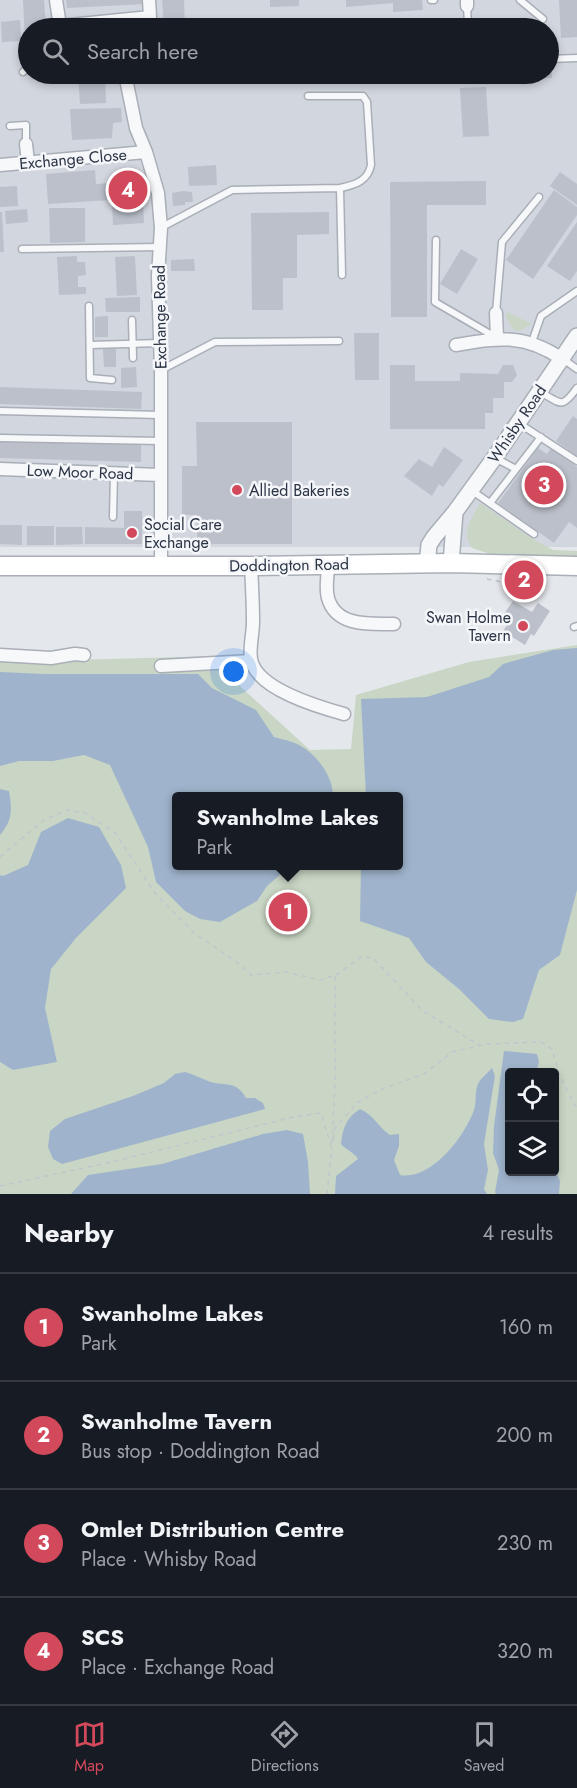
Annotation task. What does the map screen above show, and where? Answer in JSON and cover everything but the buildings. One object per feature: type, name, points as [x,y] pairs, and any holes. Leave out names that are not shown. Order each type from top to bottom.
[{"type":"main road","name":"Doddington Road","points":[[0,566],[451,563],[577,566]]},
{"type":"street","points":[[56,0],[59,18]]},
{"type":"street","points":[[146,18],[150,17],[150,0]]},
{"type":"street","name":"Exchange Road","points":[[127,84],[136,128],[158,193],[161,228],[158,276],[161,370],[161,566]]},
{"type":"street","points":[[26,144],[28,162]]},
{"type":"street","name":"Exchange Close","points":[[0,165],[146,153]]},
{"type":"street","points":[[496,313],[497,338]]},
{"type":"street","name":"Whisby Road","points":[[427,564],[429,545],[434,537],[495,457],[577,336]]},
{"type":"street","points":[[456,345],[497,338],[532,342],[546,347],[562,358]]},
{"type":"street","name":"Low Moor Road","points":[[0,469],[160,475]]},
{"type":"street","name":"Whisby Road","points":[[451,563],[455,512]]},
{"type":"street","points":[[328,564],[327,596],[332,609],[344,619],[360,623],[394,624]]},
{"type":"street","points":[[251,566],[253,621],[251,661],[259,674],[282,692],[311,705],[344,714]]},
{"type":"street","points":[[0,655],[51,658],[75,654],[84,655]]},
{"type":"street","points":[[161,666],[251,661]]},
{"type":"lane","points":[[520,0],[542,18]]},
{"type":"lane","points":[[467,3],[468,18]]},
{"type":"lane","points":[[559,59],[577,58]]},
{"type":"lane","points":[[161,228],[232,190],[340,188],[355,185],[369,174],[371,148],[367,102],[363,96],[308,96]]},
{"type":"lane","points":[[10,126],[26,125],[26,144]]},
{"type":"lane","points":[[340,188],[342,275]]},
{"type":"lane","points":[[496,313],[502,242],[539,197]]},
{"type":"lane","points":[[436,240],[435,302],[497,338]]},
{"type":"lane","points":[[22,249],[160,247]]},
{"type":"lane","points":[[532,342],[541,316],[577,291]]},
{"type":"lane","points":[[89,306],[90,378],[112,380]]},
{"type":"lane","points":[[132,320],[133,358]]},
{"type":"lane","points":[[161,370],[214,342],[339,341]]},
{"type":"lane","points":[[90,345],[160,343]]},
{"type":"lane","points":[[562,358],[577,369]]},
{"type":"lane","points":[[539,392],[558,403],[563,403],[577,388]]},
{"type":"lane","points":[[0,411],[160,415]]},
{"type":"lane","points":[[518,423],[577,461]]},
{"type":"lane","points":[[490,503],[541,437]]},
{"type":"lane","points":[[0,438],[160,441]]},
{"type":"lane","points":[[495,457],[516,469]]},
{"type":"lane","points":[[113,517],[114,473]]},
{"type":"lane","points":[[470,490],[534,534]]},
{"type":"path","points":[[0,857],[44,820],[67,810],[85,813],[115,832],[155,892],[194,933],[238,963],[251,975],[285,972],[320,980],[335,975],[361,957],[373,958],[423,1011],[479,1046]]},
{"type":"path","points":[[327,1194],[335,1080],[335,975]]},
{"type":"path","points":[[332,1146],[335,1128],[358,1102],[382,1089],[424,1074],[452,1052],[479,1046],[541,1042],[552,1049],[560,1076],[577,1106]]},
{"type":"path","points":[[0,1186],[116,1161],[292,1117],[321,1113],[332,1146]]},
{"type":"shaded area","points":[[0,0],[577,0],[577,547],[0,547]]},
{"type":"green space","points":[[507,312],[532,324],[519,331],[514,330],[506,318]]},
{"type":"green space","points":[[480,503],[531,538],[553,550],[577,551],[577,558],[496,556],[472,548],[467,531]]},
{"type":"green space","points":[[577,645],[577,1194],[0,1194],[0,662],[216,656],[242,688],[310,750],[351,749],[356,695],[469,662]]},
{"type":"water","points":[[577,648],[577,890],[560,955],[539,970],[523,1019],[513,1022],[489,1019],[459,989],[426,962],[409,938],[360,921],[361,870],[403,870],[403,792],[366,792],[361,699],[427,697],[489,677],[503,664],[553,650]]},
{"type":"water","points":[[0,672],[198,674],[212,688],[256,710],[274,737],[300,745],[314,756],[326,771],[332,792],[172,792],[172,870],[285,870],[267,886],[257,901],[220,922],[200,919],[185,911],[156,882],[148,847],[110,765],[84,755],[53,761],[19,761],[0,766]]},
{"type":"water","points":[[0,789],[9,791],[11,809],[7,824],[0,835]]},
{"type":"water","points":[[68,818],[99,827],[121,865],[126,888],[76,938],[51,969],[45,1008],[57,1062],[13,1070],[0,1062],[0,875],[3,876],[28,865],[41,832]]},
{"type":"water","points":[[504,1051],[537,1054],[539,1062],[537,1068],[505,1068],[505,1176],[558,1176],[559,1194],[496,1194],[499,1170],[493,1153],[494,1126]]},
{"type":"water","points":[[492,1068],[495,1076],[484,1144],[488,1170],[484,1189],[487,1194],[335,1194],[336,1176],[358,1159],[341,1144],[346,1124],[355,1112],[360,1109],[369,1114],[390,1135],[399,1134],[399,1146],[394,1160],[400,1175],[412,1175],[435,1164],[455,1144],[470,1121],[479,1082]]},
{"type":"water","points":[[185,1072],[214,1083],[234,1086],[246,1098],[255,1098],[263,1103],[265,1109],[62,1164],[53,1159],[48,1147],[50,1131],[65,1119],[133,1096],[164,1083],[175,1074]]},
{"type":"water","points":[[287,1130],[303,1134],[310,1194],[71,1194],[88,1175],[162,1164],[263,1134]]},
{"type":"place","name":"SCS","points":[[128,190]]},
{"type":"place","name":"Omlet Distribution Centre","points":[[544,485]]},
{"type":"place","name":"Allied Bakeries","points":[[237,490]]},
{"type":"place","name":"Social Care Exchange","points":[[132,533]]},
{"type":"place","name":"Swanholme Tavern","points":[[524,580]]},
{"type":"place","name":"Swan Holme Tavern","points":[[523,626]]},
{"type":"place","name":"Swanholme Lakes","points":[[288,912]]}]
